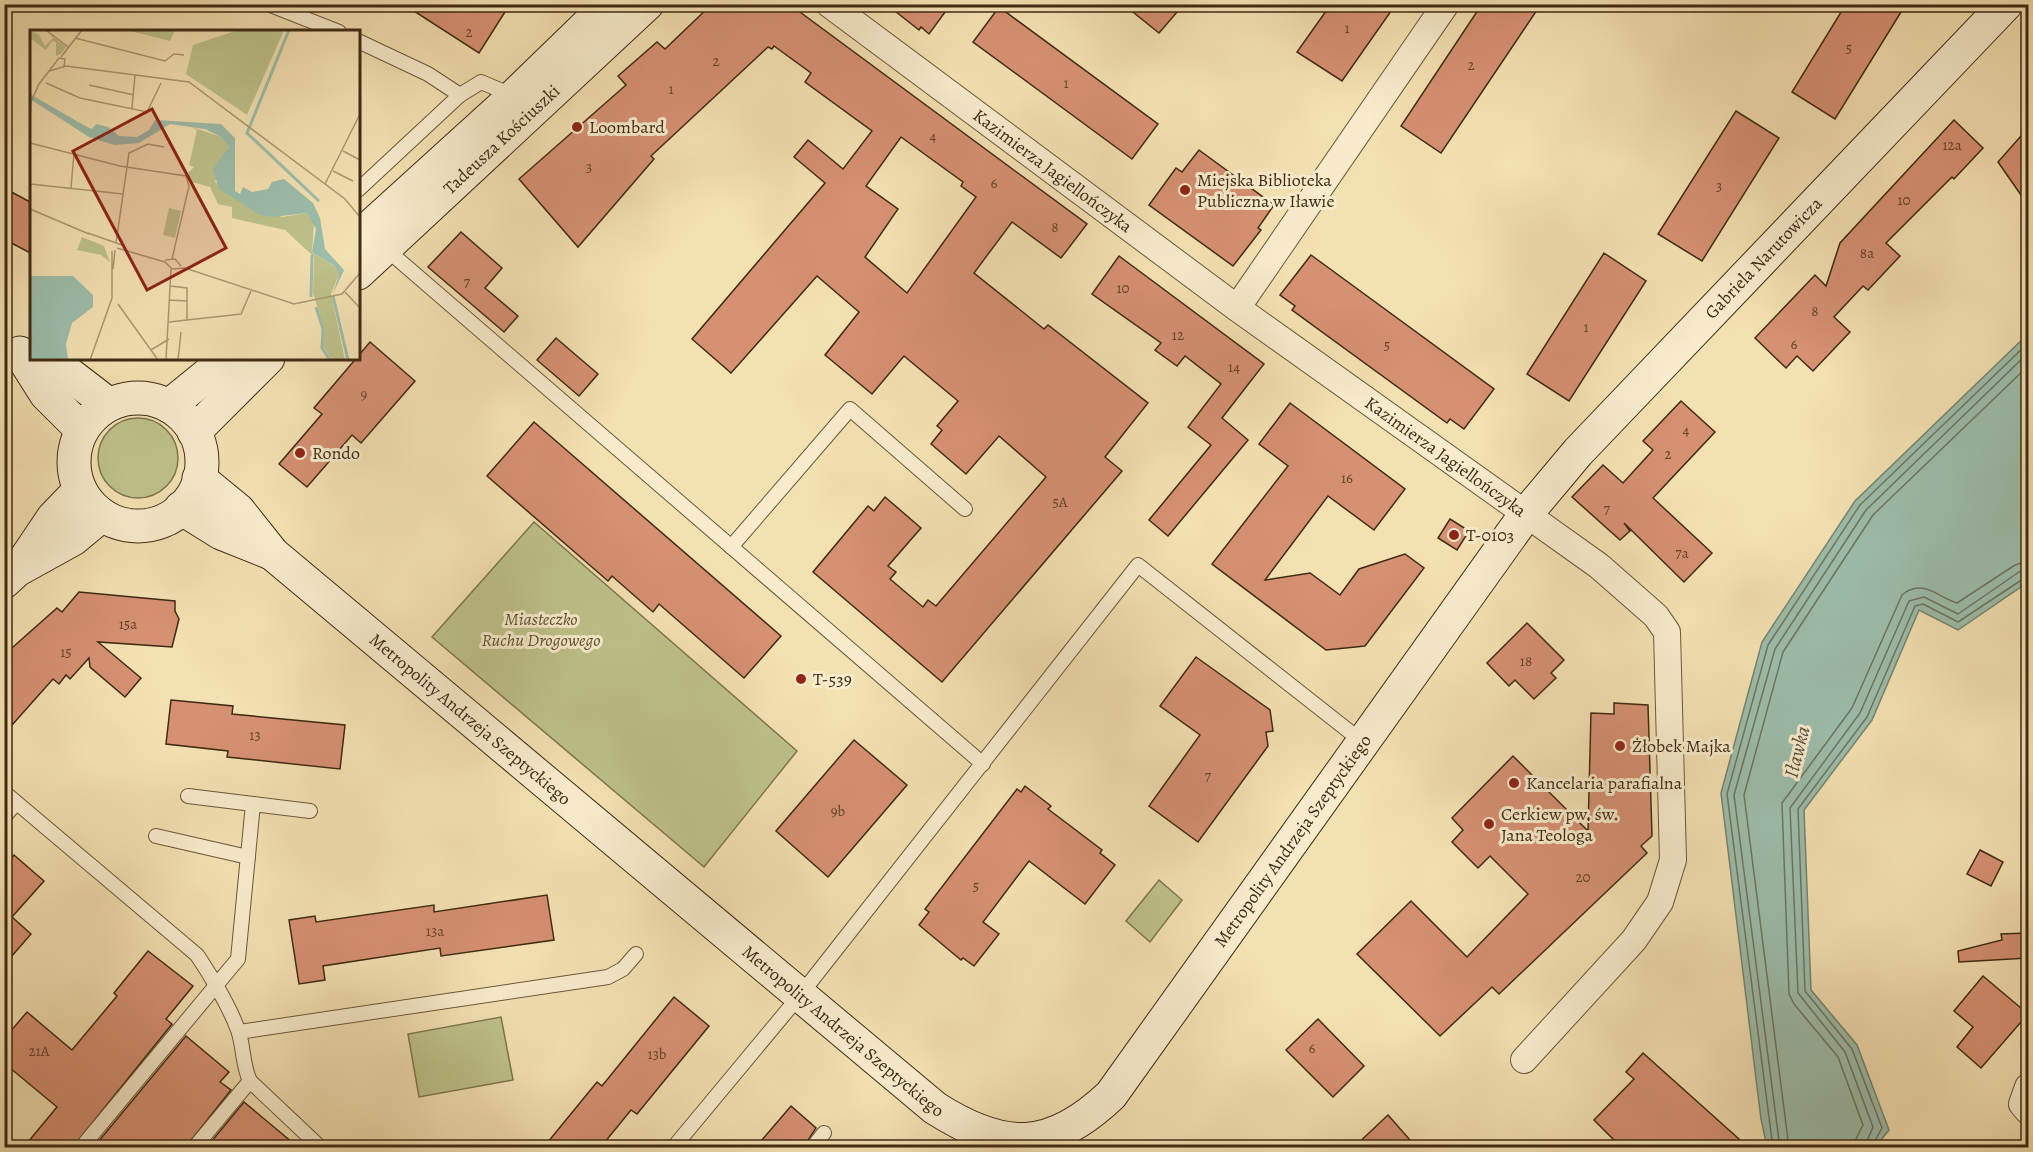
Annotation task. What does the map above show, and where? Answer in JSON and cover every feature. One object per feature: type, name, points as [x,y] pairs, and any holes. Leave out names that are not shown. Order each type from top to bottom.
[{"type":"street","name":"Tadeusza Kościuszki","points":[[360,269],[372,243],[510,100],[609,4]]},
{"type":"street","name":"Tadeusza Kościuszki","points":[[372,243],[502,141],[647,4]]},
{"type":"street","name":"Kazimierza Jagiellończyka","points":[[829,4],[1237,308],[1599,566],[1656,616],[1667,632],[1673,860],[1660,902],[1634,940],[1524,1060]]},
{"type":"street","points":[[1237,308],[1446,4]]},
{"type":"street","name":"Gabriela Narutowicza","points":[[1526,514],[1578,452],[2004,5]]},
{"type":"street","points":[[23,353],[46,394],[82,430]]},
{"type":"street","points":[[39,360],[65,371],[108,404]]},
{"type":"street","points":[[169,406],[226,360]]},
{"type":"street","points":[[194,432],[266,360]]},
{"type":"street","points":[[129,398],[150,399],[169,406],[184,417],[194,432],[202,462],[193,494],[182,508],[167,518],[151,524],[118,523],[102,515],[89,504],[80,490],[74,470],[75,450],[82,430],[93,416],[108,404],[129,398]]},
{"type":"street","name":"Metropolity Andrzeja Szeptyckiego","points":[[199,478],[238,510],[273,554],[935,1108],[961,1125],[984,1136],[1012,1142],[1038,1141],[1063,1133],[1088,1118],[1111,1095],[1526,514]]},
{"type":"street","points":[[11,576],[53,518],[80,490]]},
{"type":"street","name":"Metropolity Andrzeja Szeptyckiego","points":[[182,508],[221,533],[273,554]]},
{"type":"street","points":[[11,576],[73,538],[102,515]]},
{"type":"street","points":[[2028,1087],[2022,1104],[2028,1111]]},
{"type":"lane","points":[[268,4],[334,30]]},
{"type":"lane","points":[[360,41],[428,74],[460,95]]},
{"type":"lane","points":[[360,188],[460,95],[481,82],[500,90],[510,100],[502,141]]},
{"type":"lane","points":[[372,243],[983,764]]},
{"type":"lane","points":[[731,547],[850,409],[965,509]]},
{"type":"lane","points":[[673,1148],[801,994],[1138,565],[1364,743]]},
{"type":"lane","points":[[4,792],[189,948],[218,986],[239,1032],[244,1067],[249,1081],[312,1145]]},
{"type":"lane","points":[[188,796],[310,811]]},
{"type":"lane","points":[[4,817],[16,803]]},
{"type":"lane","points":[[81,1148],[218,986],[238,959],[253,804]]},
{"type":"lane","points":[[156,836],[248,858]]},
{"type":"lane","points":[[239,1032],[608,977],[623,969],[636,954]]},
{"type":"lane","points":[[194,1148],[249,1081]]},
{"type":"lane","points":[[812,1148],[824,1133]]},
{"type":"green space","points":[[130,418],[146,418],[167,429],[178,450],[178,466],[167,487],[146,498],[130,498],[116,492],[104,480],[98,466],[98,450],[104,436],[116,424]]},
{"type":"green space","name":"Miasteczko Ruchu Drogowego","points":[[534,522],[797,751],[704,867],[432,637]]},
{"type":"green space","points":[[1159,880],[1182,900],[1150,942],[1126,921]]},
{"type":"green space","points":[[501,1017],[513,1080],[419,1097],[408,1034]]},
{"type":"water","name":"Iławka","points":[[2028,334],[2028,582],[1958,630],[1919,610],[1872,720],[1804,810],[1811,990],[1857,1045],[1889,1130],[1875,1147],[1767,1147],[1761,1119],[1721,793],[1762,642],[1855,501]]},
{"type":"building","points":[[403,4],[510,4],[479,53]]},
{"type":"building","points":[[712,4],[789,4],[1087,224],[1061,258],[1012,222],[974,273],[1044,329],[1048,325],[1148,403],[1105,457],[1122,471],[942,682],[813,572],[868,506],[874,511],[885,497],[921,528],[888,566],[896,572],[890,579],[923,607],[928,600],[936,606],[1046,477],[999,436],[966,474],[931,444],[942,430],[937,426],[958,401],[904,356],[872,394],[825,355],[859,312],[817,276],[731,373],[692,339],[825,183],[794,157],[808,140],[843,169],[872,131],[805,82],[811,73],[774,46],[772,49],[768,47],[651,156],[654,159],[578,247],[519,179],[626,85],[618,76],[657,42],[665,49]],"holes":[[[901,137],[963,182],[961,186],[976,197],[907,293],[865,257],[898,209],[866,186]]]},
{"type":"building","points":[[886,4],[951,4],[929,34],[921,27],[919,30]]},
{"type":"building","points":[[1123,4],[1184,4],[1159,33]]},
{"type":"building","points":[[1331,4],[1396,4],[1342,81],[1297,52]]},
{"type":"building","points":[[1482,4],[1541,4],[1441,153],[1401,126]]},
{"type":"building","points":[[1846,4],[1906,4],[1835,119],[1792,92]]},
{"type":"building","points":[[999,7],[1158,124],[1132,159],[973,42]]},
{"type":"building","points":[[1736,111],[1779,138],[1702,261],[1658,234]]},
{"type":"building","points":[[1954,120],[1983,148],[1954,179],[1952,177],[1886,243],[1900,256],[1868,290],[1863,286],[1834,317],[1850,332],[1813,371],[1797,356],[1786,368],[1755,338],[1815,275],[1826,286],[1840,243]]},
{"type":"building","points":[[2028,128],[2028,205],[1998,162]]},
{"type":"building","points":[[1199,150],[1274,205],[1258,228],[1261,230],[1233,266],[1149,205],[1176,168],[1182,172]]},
{"type":"building","points":[[4,188],[30,202],[30,253],[4,239]]},
{"type":"building","points":[[461,232],[502,268],[485,288],[518,316],[504,332],[428,267]]},
{"type":"building","points":[[1604,253],[1646,281],[1569,401],[1527,374]]},
{"type":"building","points":[[1311,255],[1494,389],[1464,429],[1450,419],[1447,423],[1292,310],[1295,306],[1280,295]]},
{"type":"building","points":[[1119,256],[1264,364],[1222,418],[1248,440],[1168,536],[1149,520],[1211,445],[1188,427],[1221,384],[1185,356],[1177,366],[1155,350],[1161,343],[1092,294]]},
{"type":"building","points":[[556,338],[598,374],[579,396],[537,360]]},
{"type":"building","points":[[370,342],[415,381],[361,443],[352,435],[307,487],[279,464],[322,414],[314,408],[355,360],[360,360],[360,354]]},
{"type":"building","points":[[1681,401],[1715,432],[1653,498],[1712,553],[1684,582],[1624,523],[1630,531],[1620,540],[1572,497],[1603,465],[1623,483],[1653,450],[1643,441]]},
{"type":"building","points":[[1290,403],[1405,489],[1374,530],[1328,496],[1265,580],[1310,573],[1340,595],[1359,569],[1405,554],[1424,568],[1365,646],[1326,650],[1212,564],[1288,466],[1259,444]]},
{"type":"building","points":[[534,422],[781,636],[744,678],[659,604],[653,612],[612,576],[608,581],[487,476]]},
{"type":"building","name":"T-0103","points":[[1450,519],[1469,531],[1457,550],[1438,538]]},
{"type":"building","points":[[79,592],[175,601],[175,611],[179,619],[172,647],[98,642],[141,678],[125,697],[90,667],[89,658],[70,679],[66,675],[59,684],[53,679],[4,734],[4,655],[57,608],[62,612]]},
{"type":"building","points":[[1527,623],[1564,660],[1551,673],[1556,678],[1534,699],[1515,680],[1509,686],[1487,663]]},
{"type":"building","points":[[1196,657],[1270,710],[1273,731],[1266,732],[1268,746],[1198,842],[1149,806],[1200,735],[1160,706]]},
{"type":"building","points":[[171,700],[233,706],[232,714],[345,725],[340,769],[227,757],[228,751],[166,744]]},
{"type":"building","points":[[1614,703],[1648,705],[1652,836],[1641,846],[1647,853],[1499,994],[1492,987],[1440,1036],[1357,954],[1411,901],[1467,957],[1528,894],[1490,856],[1478,868],[1452,842],[1463,830],[1452,818],[1513,756],[1588,831],[1591,713],[1614,714]]},
{"type":"building","points":[[854,740],[907,785],[828,877],[776,831]]},
{"type":"building","points":[[1025,786],[1051,806],[1048,809],[1102,850],[1100,853],[1115,865],[1085,904],[1029,861],[983,922],[999,934],[974,966],[963,958],[961,960],[919,925],[929,912],[925,909],[1017,789],[1021,792]]},
{"type":"building","points":[[1980,850],[2003,862],[1991,886],[1967,874]]},
{"type":"building","points":[[14,855],[44,881],[12,917],[31,934],[4,965],[4,868]]},
{"type":"building","points":[[547,895],[554,940],[441,956],[440,948],[323,966],[325,980],[299,984],[289,920],[315,916],[316,922],[434,905],[434,912]]},
{"type":"building","points":[[2028,933],[2028,958],[1959,962],[1958,951],[2002,940],[2001,934]]},
{"type":"building","points":[[148,951],[193,986],[166,1019],[172,1024],[72,1148],[23,1148],[57,1107],[4,1063],[4,1039],[27,1012],[72,1050],[117,996],[114,993]]},
{"type":"building","points":[[1983,976],[2028,1014],[1981,1068],[1957,1047],[1973,1027],[1954,1011]]},
{"type":"building","points":[[674,997],[709,1026],[637,1114],[631,1110],[600,1148],[543,1148],[597,1082],[602,1086]]},
{"type":"building","points":[[1318,1019],[1364,1066],[1333,1097],[1286,1050]]},
{"type":"building","points":[[186,1036],[229,1072],[220,1082],[231,1090],[185,1148],[93,1148]]},
{"type":"building","points":[[1643,1053],[1749,1148],[1622,1148],[1594,1120],[1634,1079],[1626,1072]]},
{"type":"building","points":[[244,1102],[299,1148],[206,1148]]},
{"type":"building","points":[[791,1106],[816,1128],[803,1148],[755,1148]]},
{"type":"building","points":[[1388,1115],[1417,1148],[1353,1148]]},
{"type":"place","name":"Loombard","points":[[577,127]]},
{"type":"place","name":"Miejska Biblioteka Publiczna w Iławie","points":[[1185,190]]},
{"type":"place","name":"Rondo","points":[[300,453]]},
{"type":"place","name":"T-0103","points":[[1454,535]]},
{"type":"place","name":"T-539","points":[[801,679]]},
{"type":"place","name":"Żłobek Majka","points":[[1620,746]]},
{"type":"place","name":"Kancelaria parafialna","points":[[1514,783]]},
{"type":"place","name":"Cerkiew pw. św. Jana Teologa","points":[[1489,824]]}]
